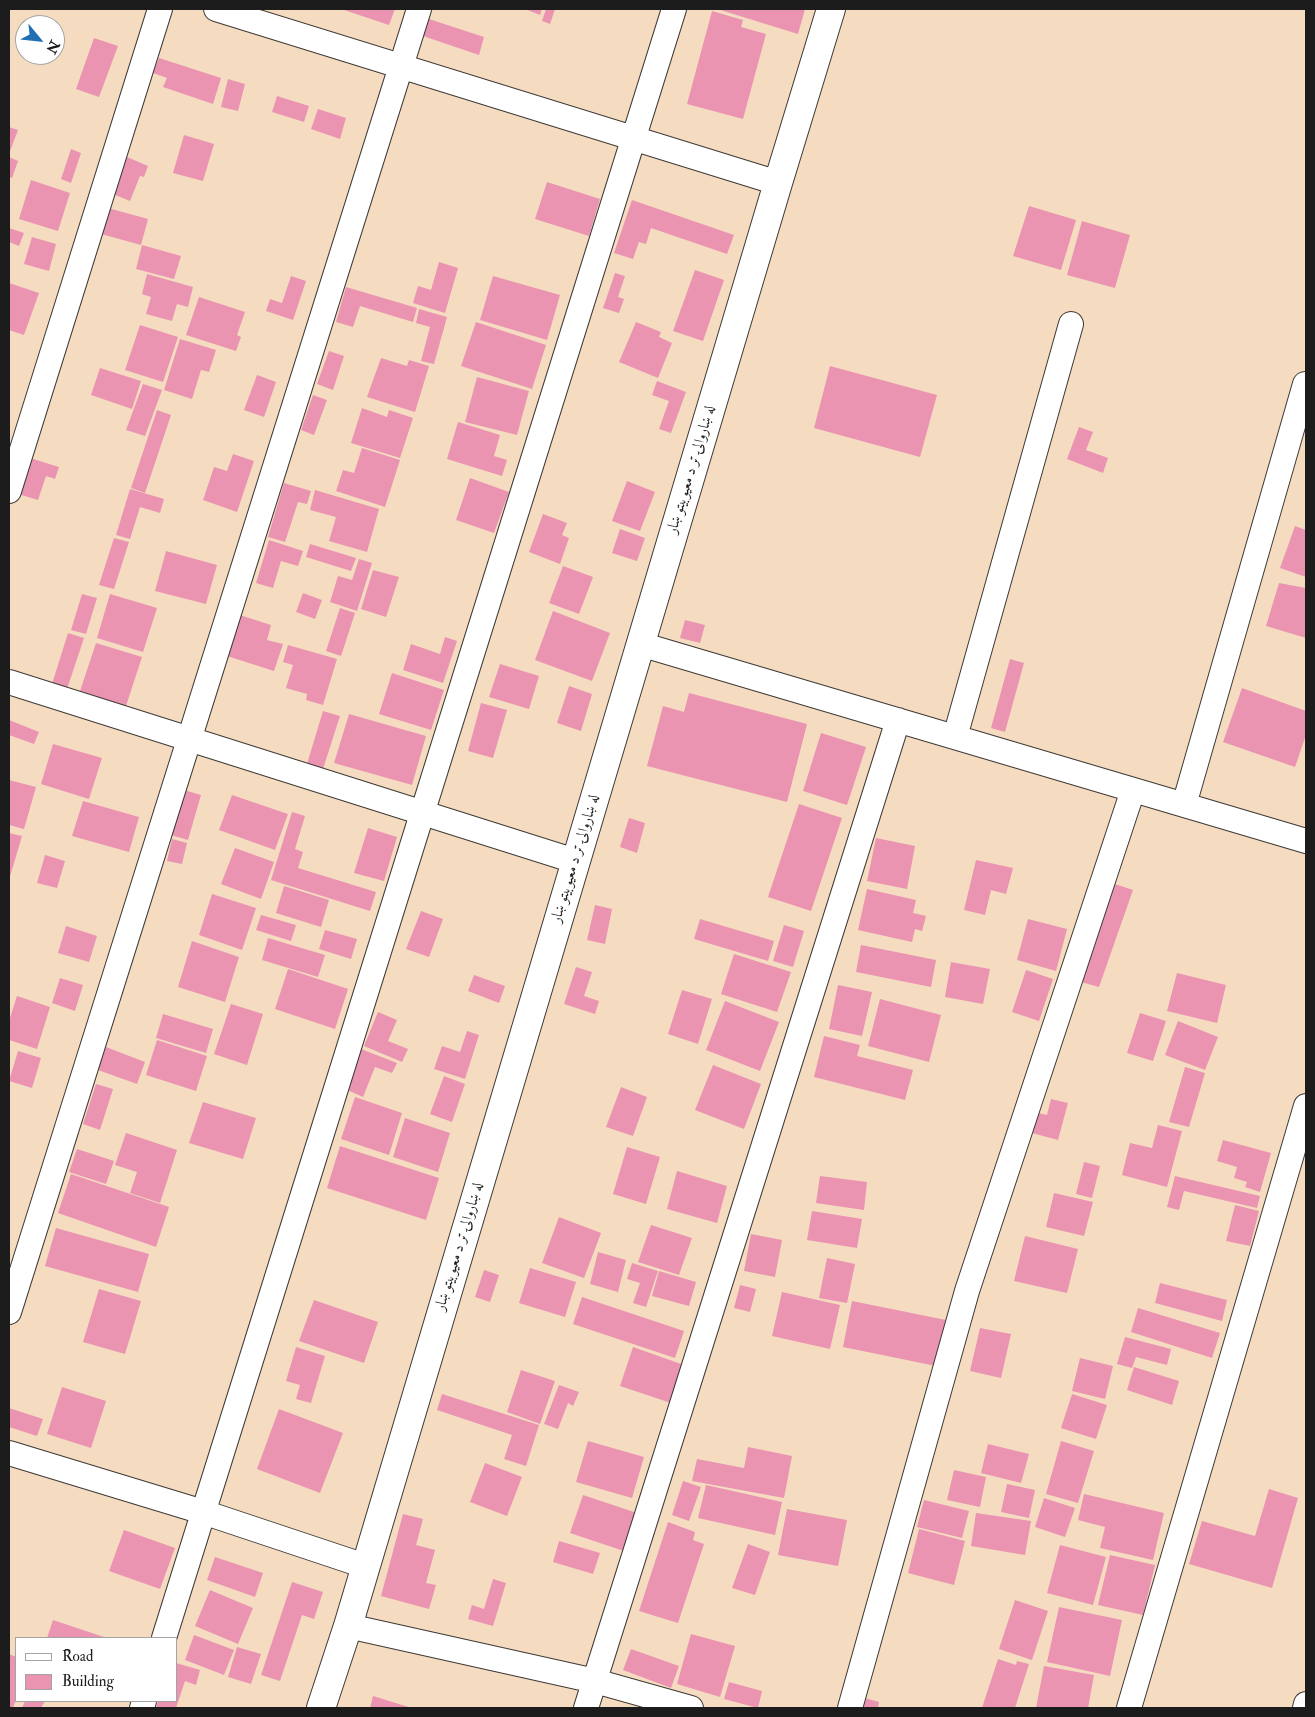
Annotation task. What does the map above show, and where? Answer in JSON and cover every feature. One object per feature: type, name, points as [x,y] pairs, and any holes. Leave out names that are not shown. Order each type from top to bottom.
[{"type":"street","points":[[9,491],[160,9]]},
{"type":"street","points":[[216,9],[778,183]]},
{"type":"street","points":[[9,1312],[419,9]]},
{"type":"street","points":[[164,1637],[674,9]]},
{"type":"street","name":"له ښاروالۍ تر د معیوبیتو ښار","points":[[320,1708],[348,1626],[831,9]]},
{"type":"street","points":[[955,737],[1071,324]]},
{"type":"street","points":[[1184,805],[1305,384]]},
{"type":"street","points":[[640,644],[1306,841]]},
{"type":"street","points":[[9,682],[575,861]]},
{"type":"street","points":[[586,1708],[898,720]]},
{"type":"street","points":[[850,1708],[967,1291],[1133,790]]},
{"type":"street","points":[[1129,1708],[1306,1106]]},
{"type":"street","points":[[9,1453],[203,1512],[365,1566]]},
{"type":"street","points":[[348,1626],[595,1681],[691,1708]]},
{"type":"street","points":[[1305,1708],[1306,1704]]},
{"type":"building","points":[[341,9],[395,9],[389,25]]},
{"type":"building","points":[[525,9],[542,9],[540,15]]},
{"type":"building","points":[[546,9],[555,9],[550,24],[542,21]]},
{"type":"building","points":[[717,9],[805,9],[798,34]]},
{"type":"building","points":[[712,11],[743,20],[741,27],[766,34],[743,119],[687,104]]},
{"type":"building","points":[[429,19],[484,37],[479,55],[423,36]]},
{"type":"building","points":[[94,38],[118,46],[99,97],[76,89]]},
{"type":"building","points":[[159,58],[221,78],[213,104],[163,87],[167,78],[153,73]]},
{"type":"building","points":[[228,79],[245,84],[238,111],[221,107]]},
{"type":"building","points":[[277,96],[309,106],[304,122],[272,112]]},
{"type":"building","points":[[318,109],[346,118],[340,139],[311,129]]},
{"type":"building","points":[[9,127],[18,130],[9,154]]},
{"type":"building","points":[[184,135],[214,144],[203,181],[173,173]]},
{"type":"building","points":[[71,149],[81,153],[71,183],[61,179]]},
{"type":"building","points":[[9,157],[18,161],[12,178],[9,177]]},
{"type":"building","points":[[127,157],[148,166],[144,177],[140,176],[130,201],[113,194]]},
{"type":"building","points":[[31,180],[70,193],[58,231],[19,219]]},
{"type":"building","points":[[547,182],[600,199],[589,236],[535,219]]},
{"type":"building","points":[[632,200],[734,235],[727,254],[651,228],[646,244],[639,242],[633,259],[614,253]]},
{"type":"building","points":[[1029,206],[1076,220],[1061,270],[1013,256]]},
{"type":"building","points":[[108,208],[148,219],[141,245],[101,234]]},
{"type":"building","points":[[1082,221],[1130,235],[1115,288],[1067,275]]},
{"type":"building","points":[[9,228],[24,233],[19,246],[9,242]]},
{"type":"building","points":[[32,237],[56,244],[49,271],[24,264]]},
{"type":"building","points":[[142,245],[181,256],[174,279],[136,269]]},
{"type":"building","points":[[439,262],[458,268],[445,313],[413,303],[418,286],[431,290]]},
{"type":"building","points":[[695,270],[724,280],[703,341],[673,331]]},
{"type":"building","points":[[615,273],[625,276],[618,297],[624,299],[619,313],[603,308]]},
{"type":"building","points":[[147,274],[193,287],[188,307],[177,304],[172,321],[146,314],[151,297],[142,294]]},
{"type":"building","points":[[291,276],[306,281],[293,320],[266,311],[270,299],[282,303]]},
{"type":"building","points":[[493,276],[560,295],[547,340],[480,320]]},
{"type":"building","points":[[9,283],[39,293],[24,335],[9,330]]},
{"type":"building","points":[[346,287],[417,308],[413,322],[360,306],[353,327],[336,322]]},
{"type":"building","points":[[199,297],[245,312],[237,335],[241,337],[236,351],[186,335]]},
{"type":"building","points":[[419,309],[447,317],[434,364],[421,361],[430,327],[416,323]]},
{"type":"building","points":[[476,322],[546,345],[532,389],[461,366]]},
{"type":"building","points":[[636,322],[661,332],[659,337],[672,343],[658,378],[619,362]]},
{"type":"building","points":[[140,325],[178,337],[163,382],[125,370]]},
{"type":"building","points":[[180,339],[216,350],[209,372],[201,370],[192,399],[164,390]]},
{"type":"building","points":[[329,351],[344,356],[333,390],[317,384]]},
{"type":"building","points":[[381,358],[407,366],[409,360],[429,366],[415,412],[367,397]]},
{"type":"building","points":[[830,366],[937,395],[920,457],[814,428]]},
{"type":"building","points":[[100,368],[141,381],[132,409],[91,395]]},
{"type":"building","points":[[257,375],[276,382],[264,417],[244,410]]},
{"type":"building","points":[[477,377],[529,391],[517,435],[465,422]]},
{"type":"building","points":[[657,381],[686,392],[671,433],[659,429],[669,401],[652,395]]},
{"type":"building","points":[[143,384],[162,390],[145,436],[126,430]]},
{"type":"building","points":[[313,395],[327,400],[314,435],[301,430]]},
{"type":"building","points":[[362,408],[387,417],[389,410],[413,418],[400,458],[351,443]]},
{"type":"building","points":[[157,410],[171,415],[145,493],[131,488]]},
{"type":"building","points":[[458,422],[500,435],[494,456],[507,460],[502,476],[447,459]]},
{"type":"building","points":[[1079,427],[1093,432],[1086,450],[1108,458],[1103,473],[1067,459]]},
{"type":"building","points":[[362,448],[400,460],[385,507],[336,491],[343,470],[354,473]]},
{"type":"building","points":[[233,454],[254,461],[237,512],[203,500],[214,467],[227,471]]},
{"type":"building","points":[[30,458],[59,467],[55,479],[46,476],[38,500],[18,494]]},
{"type":"building","points":[[470,478],[509,492],[494,533],[456,520]]},
{"type":"building","points":[[627,481],[655,492],[640,531],[612,521]]},
{"type":"building","points":[[284,483],[311,491],[307,504],[298,502],[285,542],[268,537]]},
{"type":"building","points":[[130,489],[164,499],[160,513],[140,507],[130,539],[116,535]]},
{"type":"building","points":[[315,490],[379,509],[367,552],[329,541],[336,517],[310,510]]},
{"type":"building","points":[[543,514],[567,523],[562,535],[569,538],[560,564],[529,552]]},
{"type":"building","points":[[1295,526],[1306,530],[1306,577],[1280,568]]},
{"type":"building","points":[[620,529],[645,538],[637,561],[612,553]]},
{"type":"building","points":[[114,538],[129,542],[114,589],[99,585]]},
{"type":"building","points":[[269,540],[303,551],[298,566],[281,561],[273,588],[256,583]]},
{"type":"building","points":[[310,544],[356,558],[351,571],[306,557]]},
{"type":"building","points":[[166,551],[217,565],[206,604],[155,591]]},
{"type":"building","points":[[359,559],[372,563],[357,611],[330,602],[338,576],[352,580]]},
{"type":"building","points":[[563,566],[593,577],[579,614],[549,603]]},
{"type":"building","points":[[373,570],[399,577],[386,617],[361,609]]},
{"type":"building","points":[[1279,583],[1306,588],[1306,638],[1266,626]]},
{"type":"building","points":[[303,593],[322,600],[315,619],[296,612]]},
{"type":"building","points":[[82,594],[97,598],[86,634],[71,630]]},
{"type":"building","points":[[110,594],[157,608],[143,652],[97,638]]},
{"type":"building","points":[[340,608],[355,613],[341,656],[326,651]]},
{"type":"building","points":[[553,611],[610,633],[592,681],[535,660]]},
{"type":"building","points":[[240,615],[271,625],[267,640],[283,644],[274,671],[227,656]]},
{"type":"building","points":[[685,620],[705,625],[700,643],[680,638]]},
{"type":"building","points":[[68,633],[84,638],[67,689],[52,684]]},
{"type":"building","points":[[445,637],[457,641],[443,683],[403,670],[411,644],[440,654]]},
{"type":"building","points":[[96,643],[142,657],[126,706],[80,691]]},
{"type":"building","points":[[288,645],[337,659],[323,705],[306,700],[307,694],[286,688],[293,665],[283,662]]},
{"type":"building","points":[[1010,659],[1024,663],[1005,732],[991,728]]},
{"type":"building","points":[[500,664],[539,676],[529,709],[489,697]]},
{"type":"building","points":[[392,673],[444,690],[431,730],[379,714]]},
{"type":"building","points":[[569,686],[592,694],[581,731],[557,723]]},
{"type":"building","points":[[1242,688],[1306,711],[1306,735],[1295,767],[1223,742]]},
{"type":"building","points":[[689,693],[807,724],[787,802],[647,766],[663,706],[684,712]]},
{"type":"building","points":[[481,703],[507,710],[493,758],[468,751]]},
{"type":"building","points":[[323,711],[340,716],[323,769],[307,764]]},
{"type":"building","points":[[349,714],[426,736],[412,785],[334,763]]},
{"type":"building","points":[[9,720],[39,732],[34,744],[9,735]]},
{"type":"building","points":[[821,733],[866,747],[847,805],[803,791]]},
{"type":"building","points":[[53,744],[102,758],[89,799],[41,784]]},
{"type":"building","points":[[9,780],[36,787],[24,829],[9,825]]},
{"type":"building","points":[[184,790],[201,795],[188,840],[171,835]]},
{"type":"building","points":[[232,795],[288,814],[275,850],[219,830]]},
{"type":"building","points":[[83,801],[139,817],[129,852],[72,836]]},
{"type":"building","points":[[799,804],[842,818],[811,911],[768,897]]},
{"type":"building","points":[[292,812],[305,816],[295,849],[303,852],[298,868],[376,892],[370,911],[271,880]]},
{"type":"building","points":[[629,818],[645,823],[637,853],[620,847]]},
{"type":"building","points":[[368,828],[397,837],[384,881],[354,873]]},
{"type":"building","points":[[9,833],[22,836],[9,880]]},
{"type":"building","points":[[876,838],[915,846],[907,889],[867,881]]},
{"type":"building","points":[[172,839],[187,843],[182,864],[167,861]]},
{"type":"building","points":[[235,848],[274,862],[261,899],[221,884]]},
{"type":"building","points":[[45,855],[65,861],[57,888],[37,883]]},
{"type":"building","points":[[976,860],[1013,868],[1006,894],[991,890],[985,915],[964,910]]},
{"type":"building","points":[[1115,884],[1133,890],[1099,987],[1081,982]]},
{"type":"building","points":[[284,886],[329,900],[321,927],[276,913]]},
{"type":"building","points":[[867,889],[916,900],[913,913],[926,916],[922,931],[915,929],[912,942],[858,930]]},
{"type":"building","points":[[212,894],[256,908],[242,950],[199,935]]},
{"type":"building","points":[[595,905],[612,909],[605,944],[587,940]]},
{"type":"building","points":[[421,911],[443,919],[429,957],[406,949]]},
{"type":"building","points":[[261,915],[296,925],[291,941],[256,930]]},
{"type":"building","points":[[700,919],[774,941],[768,961],[694,939]]},
{"type":"building","points":[[1028,919],[1067,929],[1056,971],[1017,960]]},
{"type":"building","points":[[784,925],[804,931],[793,967],[773,961]]},
{"type":"building","points":[[66,926],[97,936],[89,962],[58,953]]},
{"type":"building","points":[[325,930],[357,939],[351,959],[319,949]]},
{"type":"building","points":[[268,938],[325,955],[318,977],[262,960]]},
{"type":"building","points":[[192,941],[239,957],[225,1002],[178,987]]},
{"type":"building","points":[[861,945],[936,960],[931,987],[856,972]]},
{"type":"building","points":[[734,954],[791,972],[777,1012],[721,994]]},
{"type":"building","points":[[951,962],[990,969],[983,1004],[945,997]]},
{"type":"building","points":[[576,967],[592,972],[584,996],[599,1001],[595,1014],[564,1004]]},
{"type":"building","points":[[288,969],[348,989],[335,1029],[275,1009]]},
{"type":"building","points":[[1026,970],[1053,979],[1039,1021],[1012,1012]]},
{"type":"building","points":[[1177,973],[1226,985],[1217,1023],[1167,1011]]},
{"type":"building","points":[[474,975],[505,986],[499,1003],[468,991]]},
{"type":"building","points":[[60,978],[83,985],[75,1011],[52,1003]]},
{"type":"building","points":[[838,985],[872,992],[862,1036],[829,1029]]},
{"type":"building","points":[[682,990],[712,999],[698,1044],[668,1034]]},
{"type":"building","points":[[17,996],[50,1007],[37,1049],[9,1040],[9,1021]]},
{"type":"building","points":[[880,999],[941,1015],[929,1062],[868,1046]]},
{"type":"building","points":[[725,1001],[779,1022],[760,1071],[706,1050]]},
{"type":"building","points":[[231,1004],[263,1014],[247,1065],[214,1054]]},
{"type":"building","points":[[378,1012],[397,1020],[388,1041],[408,1049],[402,1062],[364,1046]]},
{"type":"building","points":[[1140,1013],[1166,1021],[1153,1061],[1127,1053]]},
{"type":"building","points":[[163,1014],[213,1029],[206,1053],[156,1038]]},
{"type":"building","points":[[1178,1021],[1218,1037],[1205,1070],[1165,1055]]},
{"type":"building","points":[[467,1031],[479,1035],[465,1079],[434,1069],[442,1046],[460,1052]]},
{"type":"building","points":[[824,1036],[860,1045],[857,1056],[913,1070],[905,1100],[814,1077]]},
{"type":"building","points":[[157,1040],[207,1056],[196,1091],[146,1075]]},
{"type":"building","points":[[106,1047],[145,1062],[137,1084],[98,1070]]},
{"type":"building","points":[[361,1049],[397,1063],[392,1073],[375,1067],[363,1097],[345,1089]]},
{"type":"building","points":[[18,1051],[41,1058],[32,1088],[9,1081]]},
{"type":"building","points":[[713,1065],[761,1084],[744,1129],[695,1110]]},
{"type":"building","points":[[1185,1067],[1205,1073],[1189,1127],[1169,1122]]},
{"type":"building","points":[[444,1076],[465,1084],[452,1122],[430,1114]]},
{"type":"building","points":[[96,1084],[113,1089],[100,1130],[83,1124]]},
{"type":"building","points":[[621,1087],[647,1097],[633,1136],[606,1127]]},
{"type":"building","points":[[355,1097],[402,1113],[389,1155],[341,1139]]},
{"type":"building","points":[[1051,1099],[1068,1103],[1058,1140],[1032,1133],[1038,1113],[1047,1115]]},
{"type":"building","points":[[203,1102],[256,1118],[243,1159],[189,1143]]},
{"type":"building","points":[[405,1118],[450,1133],[438,1172],[393,1157]]},
{"type":"building","points":[[1158,1125],[1182,1131],[1167,1187],[1122,1175],[1130,1143],[1152,1148]]},
{"type":"building","points":[[126,1133],[177,1150],[160,1203],[130,1193],[137,1172],[115,1165]]},
{"type":"building","points":[[1223,1140],[1271,1153],[1260,1192],[1245,1187],[1247,1182],[1234,1178],[1237,1167],[1217,1161]]},
{"type":"building","points":[[340,1146],[439,1178],[426,1220],[327,1188]]},
{"type":"building","points":[[627,1147],[660,1157],[646,1204],[613,1194]]},
{"type":"building","points":[[77,1149],[114,1161],[106,1184],[69,1172]]},
{"type":"building","points":[[1084,1162],[1100,1166],[1092,1198],[1076,1194]]},
{"type":"building","points":[[677,1171],[727,1186],[717,1223],[667,1209]]},
{"type":"building","points":[[71,1174],[169,1207],[156,1247],[58,1213]]},
{"type":"building","points":[[820,1176],[867,1182],[864,1210],[816,1203]]},
{"type":"building","points":[[1175,1176],[1260,1196],[1257,1208],[1184,1191],[1179,1210],[1167,1207]]},
{"type":"building","points":[[1054,1193],[1093,1202],[1084,1236],[1046,1227]]},
{"type":"building","points":[[1235,1205],[1259,1211],[1250,1246],[1226,1241]]},
{"type":"building","points":[[812,1211],[862,1219],[857,1248],[807,1240]]},
{"type":"building","points":[[559,1217],[601,1233],[584,1278],[542,1263]]},
{"type":"building","points":[[651,1225],[692,1238],[679,1275],[638,1262]]},
{"type":"building","points":[[56,1228],[149,1254],[138,1292],[45,1266]]},
{"type":"building","points":[[751,1234],[782,1240],[775,1277],[744,1271]]},
{"type":"building","points":[[1025,1236],[1078,1249],[1067,1293],[1014,1281]]},
{"type":"building","points":[[598,1252],[626,1260],[618,1292],[590,1284]]},
{"type":"building","points":[[827,1258],[855,1264],[847,1303],[819,1298]]},
{"type":"building","points":[[632,1263],[658,1271],[646,1307],[633,1303],[640,1283],[627,1279]]},
{"type":"building","points":[[530,1268],[576,1282],[565,1317],[519,1303]]},
{"type":"building","points":[[484,1270],[499,1275],[490,1302],[475,1297]]},
{"type":"building","points":[[659,1271],[696,1282],[689,1306],[652,1296]]},
{"type":"building","points":[[1160,1283],[1227,1300],[1222,1321],[1155,1303]]},
{"type":"building","points":[[740,1285],[756,1289],[750,1312],[734,1308]]},
{"type":"building","points":[[99,1289],[141,1301],[125,1354],[83,1342]]},
{"type":"building","points":[[782,1292],[840,1305],[830,1349],[772,1336]]},
{"type":"building","points":[[582,1297],[684,1331],[675,1358],[573,1324]]},
{"type":"building","points":[[314,1300],[378,1322],[364,1363],[299,1341]]},
{"type":"building","points":[[852,1301],[946,1320],[936,1366],[843,1347]]},
{"type":"building","points":[[1138,1308],[1220,1333],[1212,1358],[1131,1332]]},
{"type":"building","points":[[980,1328],[1011,1334],[1001,1378],[970,1371]]},
{"type":"building","points":[[1125,1337],[1171,1349],[1167,1365],[1136,1357],[1132,1368],[1117,1364]]},
{"type":"building","points":[[296,1347],[325,1356],[311,1403],[296,1399],[300,1385],[286,1381]]},
{"type":"building","points":[[633,1347],[684,1365],[671,1403],[620,1386]]},
{"type":"building","points":[[1080,1358],[1113,1366],[1105,1399],[1072,1391]]},
{"type":"building","points":[[1134,1367],[1179,1381],[1172,1405],[1127,1390]]},
{"type":"building","points":[[521,1370],[555,1381],[540,1424],[507,1412]]},
{"type":"building","points":[[559,1385],[579,1392],[573,1406],[568,1403],[558,1429],[544,1424]]},
{"type":"building","points":[[62,1387],[106,1401],[91,1448],[47,1434]]},
{"type":"building","points":[[442,1394],[539,1425],[526,1466],[504,1459],[512,1435],[437,1410]]},
{"type":"building","points":[[1072,1394],[1107,1405],[1096,1439],[1061,1428]]},
{"type":"building","points":[[9,1408],[43,1419],[37,1436],[9,1427]]},
{"type":"building","points":[[279,1409],[343,1433],[320,1493],[257,1469]]},
{"type":"building","points":[[588,1441],[644,1457],[632,1498],[576,1482]]},
{"type":"building","points":[[1061,1441],[1094,1451],[1078,1503],[1046,1494]]},
{"type":"building","points":[[988,1444],[1029,1454],[1021,1483],[981,1473]]},
{"type":"building","points":[[748,1447],[792,1456],[784,1498],[692,1481],[697,1459],[744,1468]]},
{"type":"building","points":[[485,1463],[522,1477],[507,1516],[470,1502]]},
{"type":"building","points":[[954,1470],[986,1477],[980,1507],[947,1500]]},
{"type":"building","points":[[683,1481],[701,1487],[689,1521],[672,1515]]},
{"type":"building","points":[[1007,1484],[1035,1490],[1029,1518],[1001,1512]]},
{"type":"building","points":[[706,1485],[782,1502],[775,1535],[698,1518]]},
{"type":"building","points":[[1269,1489],[1298,1498],[1272,1588],[1189,1564],[1202,1521],[1255,1536]]},
{"type":"building","points":[[1084,1494],[1164,1513],[1153,1560],[1100,1548],[1105,1527],[1078,1520]]},
{"type":"building","points":[[583,1495],[637,1513],[624,1551],[570,1533]]},
{"type":"building","points":[[1044,1498],[1075,1508],[1065,1537],[1035,1527]]},
{"type":"building","points":[[924,1500],[969,1511],[962,1538],[917,1527]]},
{"type":"building","points":[[787,1509],[847,1520],[838,1566],[778,1555]]},
{"type":"building","points":[[976,1513],[1031,1521],[1025,1555],[971,1546]]},
{"type":"building","points":[[403,1514],[423,1519],[416,1545],[435,1550],[426,1583],[436,1585],[429,1609],[381,1596]]},
{"type":"building","points":[[668,1522],[695,1532],[693,1540],[704,1544],[678,1623],[639,1611]]},
{"type":"building","points":[[919,1529],[965,1541],[954,1585],[908,1573]]},
{"type":"building","points":[[124,1530],[175,1548],[160,1589],[109,1571]]},
{"type":"building","points":[[559,1541],[600,1553],[593,1574],[553,1562]]},
{"type":"building","points":[[748,1544],[770,1552],[755,1595],[732,1588]]},
{"type":"building","points":[[1060,1545],[1106,1557],[1093,1605],[1047,1593]]},
{"type":"building","points":[[1110,1555],[1155,1565],[1143,1615],[1098,1605]]},
{"type":"building","points":[[215,1557],[263,1573],[255,1597],[207,1580]]},
{"type":"building","points":[[493,1579],[506,1583],[493,1626],[468,1619],[472,1605],[484,1609]]},
{"type":"building","points":[[292,1582],[323,1592],[314,1619],[302,1615],[280,1681],[261,1675]]},
{"type":"building","points":[[210,1590],[253,1608],[238,1644],[195,1626]]},
{"type":"building","points":[[1015,1600],[1048,1611],[1032,1660],[999,1649]]},
{"type":"building","points":[[1059,1607],[1122,1620],[1110,1676],[1047,1662]]},
{"type":"building","points":[[53,1620],[104,1637],[47,1637]]},
{"type":"building","points":[[691,1634],[735,1646],[720,1697],[677,1684]]},
{"type":"building","points":[[194,1635],[234,1650],[224,1675],[185,1660]]},
{"type":"building","points":[[237,1647],[261,1654],[251,1684],[228,1677]]},
{"type":"building","points":[[631,1649],[679,1666],[671,1688],[623,1670]]},
{"type":"building","points":[[9,1654],[15,1657],[15,1702],[13,1708],[9,1708]]},
{"type":"building","points":[[998,1659],[1016,1665],[1017,1661],[1029,1664],[1015,1708],[982,1708]]},
{"type":"building","points":[[178,1664],[200,1670],[196,1685],[185,1681],[178,1702]]},
{"type":"building","points":[[1044,1666],[1094,1675],[1088,1708],[1036,1708]]},
{"type":"building","points":[[729,1682],[762,1691],[758,1708],[724,1699]]},
{"type":"building","points":[[373,1696],[412,1708],[370,1708]]},
{"type":"building","points":[[861,1697],[879,1702],[878,1708],[858,1708]]},
{"type":"building","points":[[25,1702],[44,1702],[41,1708],[22,1708]]},
{"type":"building","points":[[158,1702],[178,1702],[176,1708],[156,1708]]}]
